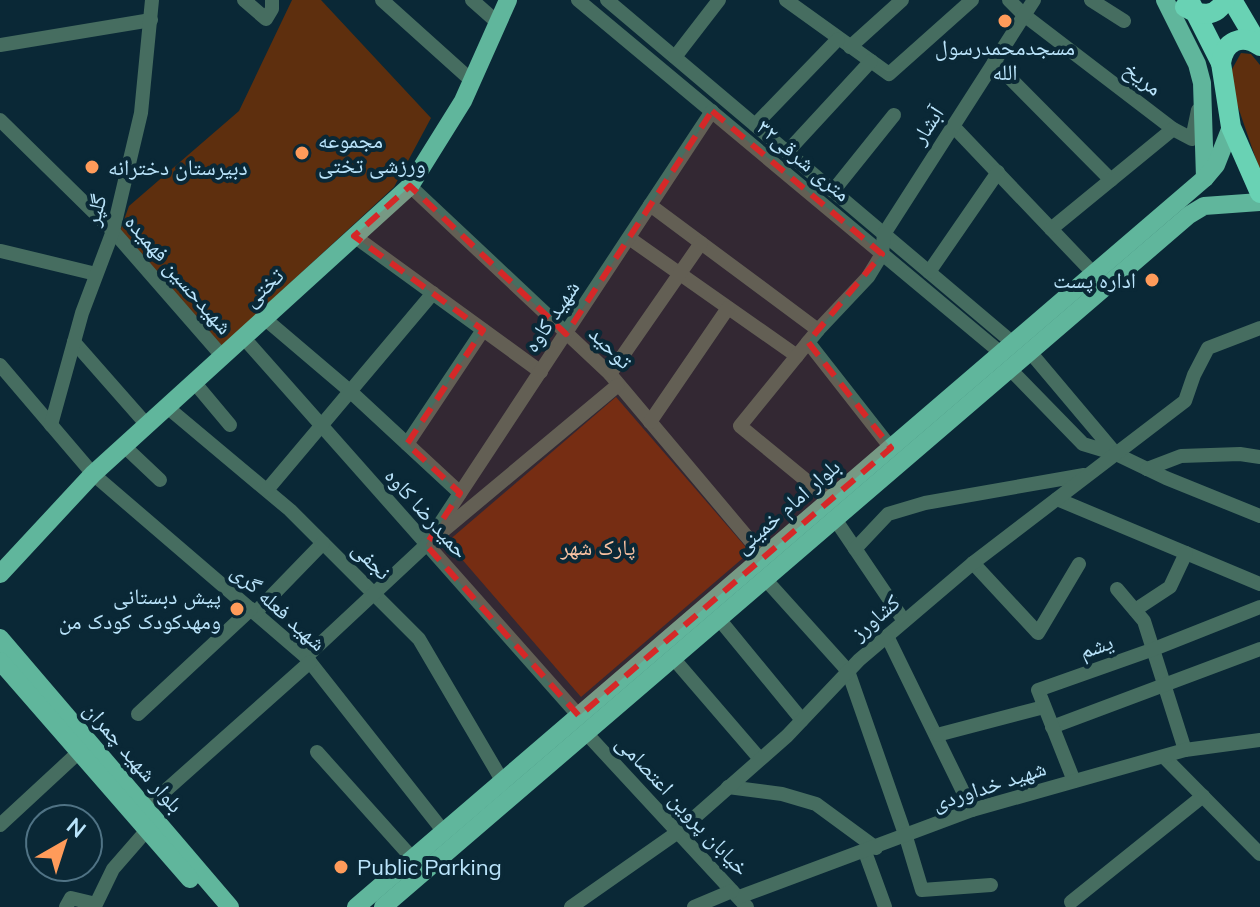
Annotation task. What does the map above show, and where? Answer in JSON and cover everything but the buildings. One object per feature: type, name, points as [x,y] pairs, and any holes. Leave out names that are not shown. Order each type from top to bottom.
[{"type":"highway","points":[[1188,4],[1205,15],[1215,12],[1225,0]]},
{"type":"highway","points":[[1232,0],[1259,45]]},
{"type":"highway","points":[[1188,4],[1221,63]]},
{"type":"highway","points":[[1259,45],[1249,39],[1238,39],[1222,52],[1221,63],[1231,127],[1260,193]]},
{"type":"main road","name":"تختی","points":[[0,574],[93,474],[410,186],[472,81],[508,0]]},
{"type":"main road","points":[[1165,0],[1197,64],[1202,83],[1205,178]]},
{"type":"main road","name":"بلوار امام خمینی","points":[[383,907],[444,832],[503,782],[673,658],[835,519],[1014,354],[1121,262],[1216,165],[1231,127]]},
{"type":"main road","name":"بلوار امام خمینی","points":[[356,907],[426,855],[582,724],[764,557],[891,448],[1014,354],[1094,274],[1121,262],[1204,206],[1260,202]]},
{"type":"main road","name":"بلوار شهید چمران","points":[[0,638],[230,907]]},
{"type":"main road","name":"بلوار شهید چمران","points":[[4,673],[79,752],[214,907]]},
{"type":"street","name":"گلپر","points":[[51,425],[74,342],[113,231],[141,113],[152,0]]},
{"type":"street","points":[[244,0],[266,19],[272,9],[272,0]]},
{"type":"street","points":[[382,0],[472,81]]},
{"type":"street","points":[[472,0],[498,23]]},
{"type":"street","name":"متری شرقی۳۲","points":[[578,0],[882,254],[1014,354]]},
{"type":"street","name":"متری شرقی۳۲","points":[[607,0],[625,6],[675,57],[929,272],[1014,354]]},
{"type":"street","points":[[675,57],[719,0]]},
{"type":"street","points":[[786,0],[889,74],[972,0]]},
{"type":"street","points":[[755,125],[844,43],[902,0]]},
{"type":"street","name":"مریخ","points":[[1009,0],[1024,15],[1173,129]]},
{"type":"street","name":"آبشار","points":[[884,234],[1034,0]]},
{"type":"street","points":[[1091,0],[1124,21]]},
{"type":"street","points":[[0,45],[151,20]]},
{"type":"street","points":[[787,152],[871,61]]},
{"type":"street","points":[[994,62],[1111,180]]},
{"type":"street","points":[[1051,229],[1173,129],[1192,139],[1202,83]]},
{"type":"street","name":"شهید کاوه","points":[[426,545],[712,111]]},
{"type":"street","points":[[833,191],[894,115]]},
{"type":"street","name":"شهیدحسین فهمیده","points":[[0,120],[113,231],[222,356]]},
{"type":"street","points":[[953,126],[1094,274]]},
{"type":"street","points":[[929,272],[998,172]]},
{"type":"street","name":"توحید","points":[[410,186],[614,380],[764,557]]},
{"type":"street","points":[[650,205],[818,330]]},
{"type":"street","points":[[830,500],[740,426],[818,330],[868,277],[882,254],[884,234]]},
{"type":"street","points":[[354,236],[541,372]]},
{"type":"street","points":[[629,238],[797,356]]},
{"type":"street","points":[[146,808],[308,660],[426,545],[614,380],[701,243]]},
{"type":"street","points":[[0,253],[96,274]]},
{"type":"street","points":[[267,490],[433,293]]},
{"type":"street","points":[[650,422],[728,308]]},
{"type":"street","points":[[264,318],[351,392],[460,493]]},
{"type":"street","name":"کشاورز","points":[[571,907],[678,832],[802,720],[848,671],[904,621],[973,563],[1185,401],[1208,348],[1260,328]]},
{"type":"street","points":[[407,444],[483,330]]},
{"type":"street","name":"حمیدرضا کاوه","points":[[243,337],[582,724]]},
{"type":"street","points":[[74,342],[147,425]]},
{"type":"street","points":[[808,342],[891,448]]},
{"type":"street","points":[[1014,354],[1083,444],[1116,454],[1260,516]]},
{"type":"street","points":[[1014,354],[1116,454]]},
{"type":"street","name":"شهید فعله گری","points":[[0,365],[93,474],[308,660],[444,832]]},
{"type":"street","points":[[194,382],[230,425]]},
{"type":"street","name":"نجفی","points":[[167,407],[267,490],[419,639],[503,782]]},
{"type":"street","points":[[124,446],[160,480]]},
{"type":"street","points":[[1147,469],[1181,456],[1240,454],[1260,457]]},
{"type":"street","points":[[855,549],[888,514],[925,503],[1089,474]]},
{"type":"street","points":[[1057,499],[1260,584]]},
{"type":"street","points":[[835,519],[904,621]]},
{"type":"street","points":[[138,714],[253,611],[323,543]]},
{"type":"street","points":[[1135,610],[1170,587],[1186,553]]},
{"type":"street","points":[[973,563],[1038,633],[1079,564]]},
{"type":"street","points":[[765,579],[848,671],[922,890],[991,885]]},
{"type":"street","points":[[1117,589],[1144,621],[1185,750]]},
{"type":"street","name":"یشم","points":[[1044,707],[1038,690],[1260,607]]},
{"type":"street","points":[[719,619],[802,720]]},
{"type":"street","points":[[887,636],[972,810]]},
{"type":"street","points":[[1052,727],[1260,649]]},
{"type":"street","points":[[673,658],[760,759]]},
{"type":"street","points":[[937,735],[1044,707],[1074,781]]},
{"type":"street","name":"خیابان پروین اعتصامی","points":[[582,724],[739,898]]},
{"type":"street","name":"شهید خداوردی","points":[[694,907],[739,898],[972,810],[1185,750],[1259,741]]},
{"type":"street","points":[[0,825],[79,752]]},
{"type":"street","points":[[317,752],[426,855]]},
{"type":"street","points":[[1164,757],[1260,854]]},
{"type":"street","points":[[728,787],[782,794],[816,804],[870,850],[885,907]]},
{"type":"street","points":[[1071,902],[1203,796]]},
{"type":"street","points":[[66,907],[71,898],[96,904],[113,869],[147,830]]},
{"type":"highlighted area","points":[[712,111],[882,254],[808,342],[891,448],[579,716],[426,545],[460,493],[407,444],[483,330],[354,236],[410,186],[566,334]]},
{"type":"green space","name":"مجموعه ورزشی تختی","points":[[292,0],[321,0],[431,118],[394,187],[219,349],[117,239],[129,206],[239,111]]},
{"type":"green space","points":[[1241,53],[1251,54],[1260,65],[1260,171],[1237,104],[1231,71]]},
{"type":"green space","name":"پارک شهر","points":[[616,397],[750,552],[581,697],[447,542]]},
{"type":"place","name":"مسجدمحمدرسول الله","points":[[1005,21]]},
{"type":"place","name":"مجموعه ورزشی تختی","points":[[302,153]]},
{"type":"place","name":"دبیرستان دخترانه","points":[[92,167]]},
{"type":"place","name":"اداره پست","points":[[1152,280]]},
{"type":"place","name":"پیش دبستانی ومهدکودک کودک من","points":[[237,609]]},
{"type":"place","name":"Public Parking","points":[[341,867]]}]
